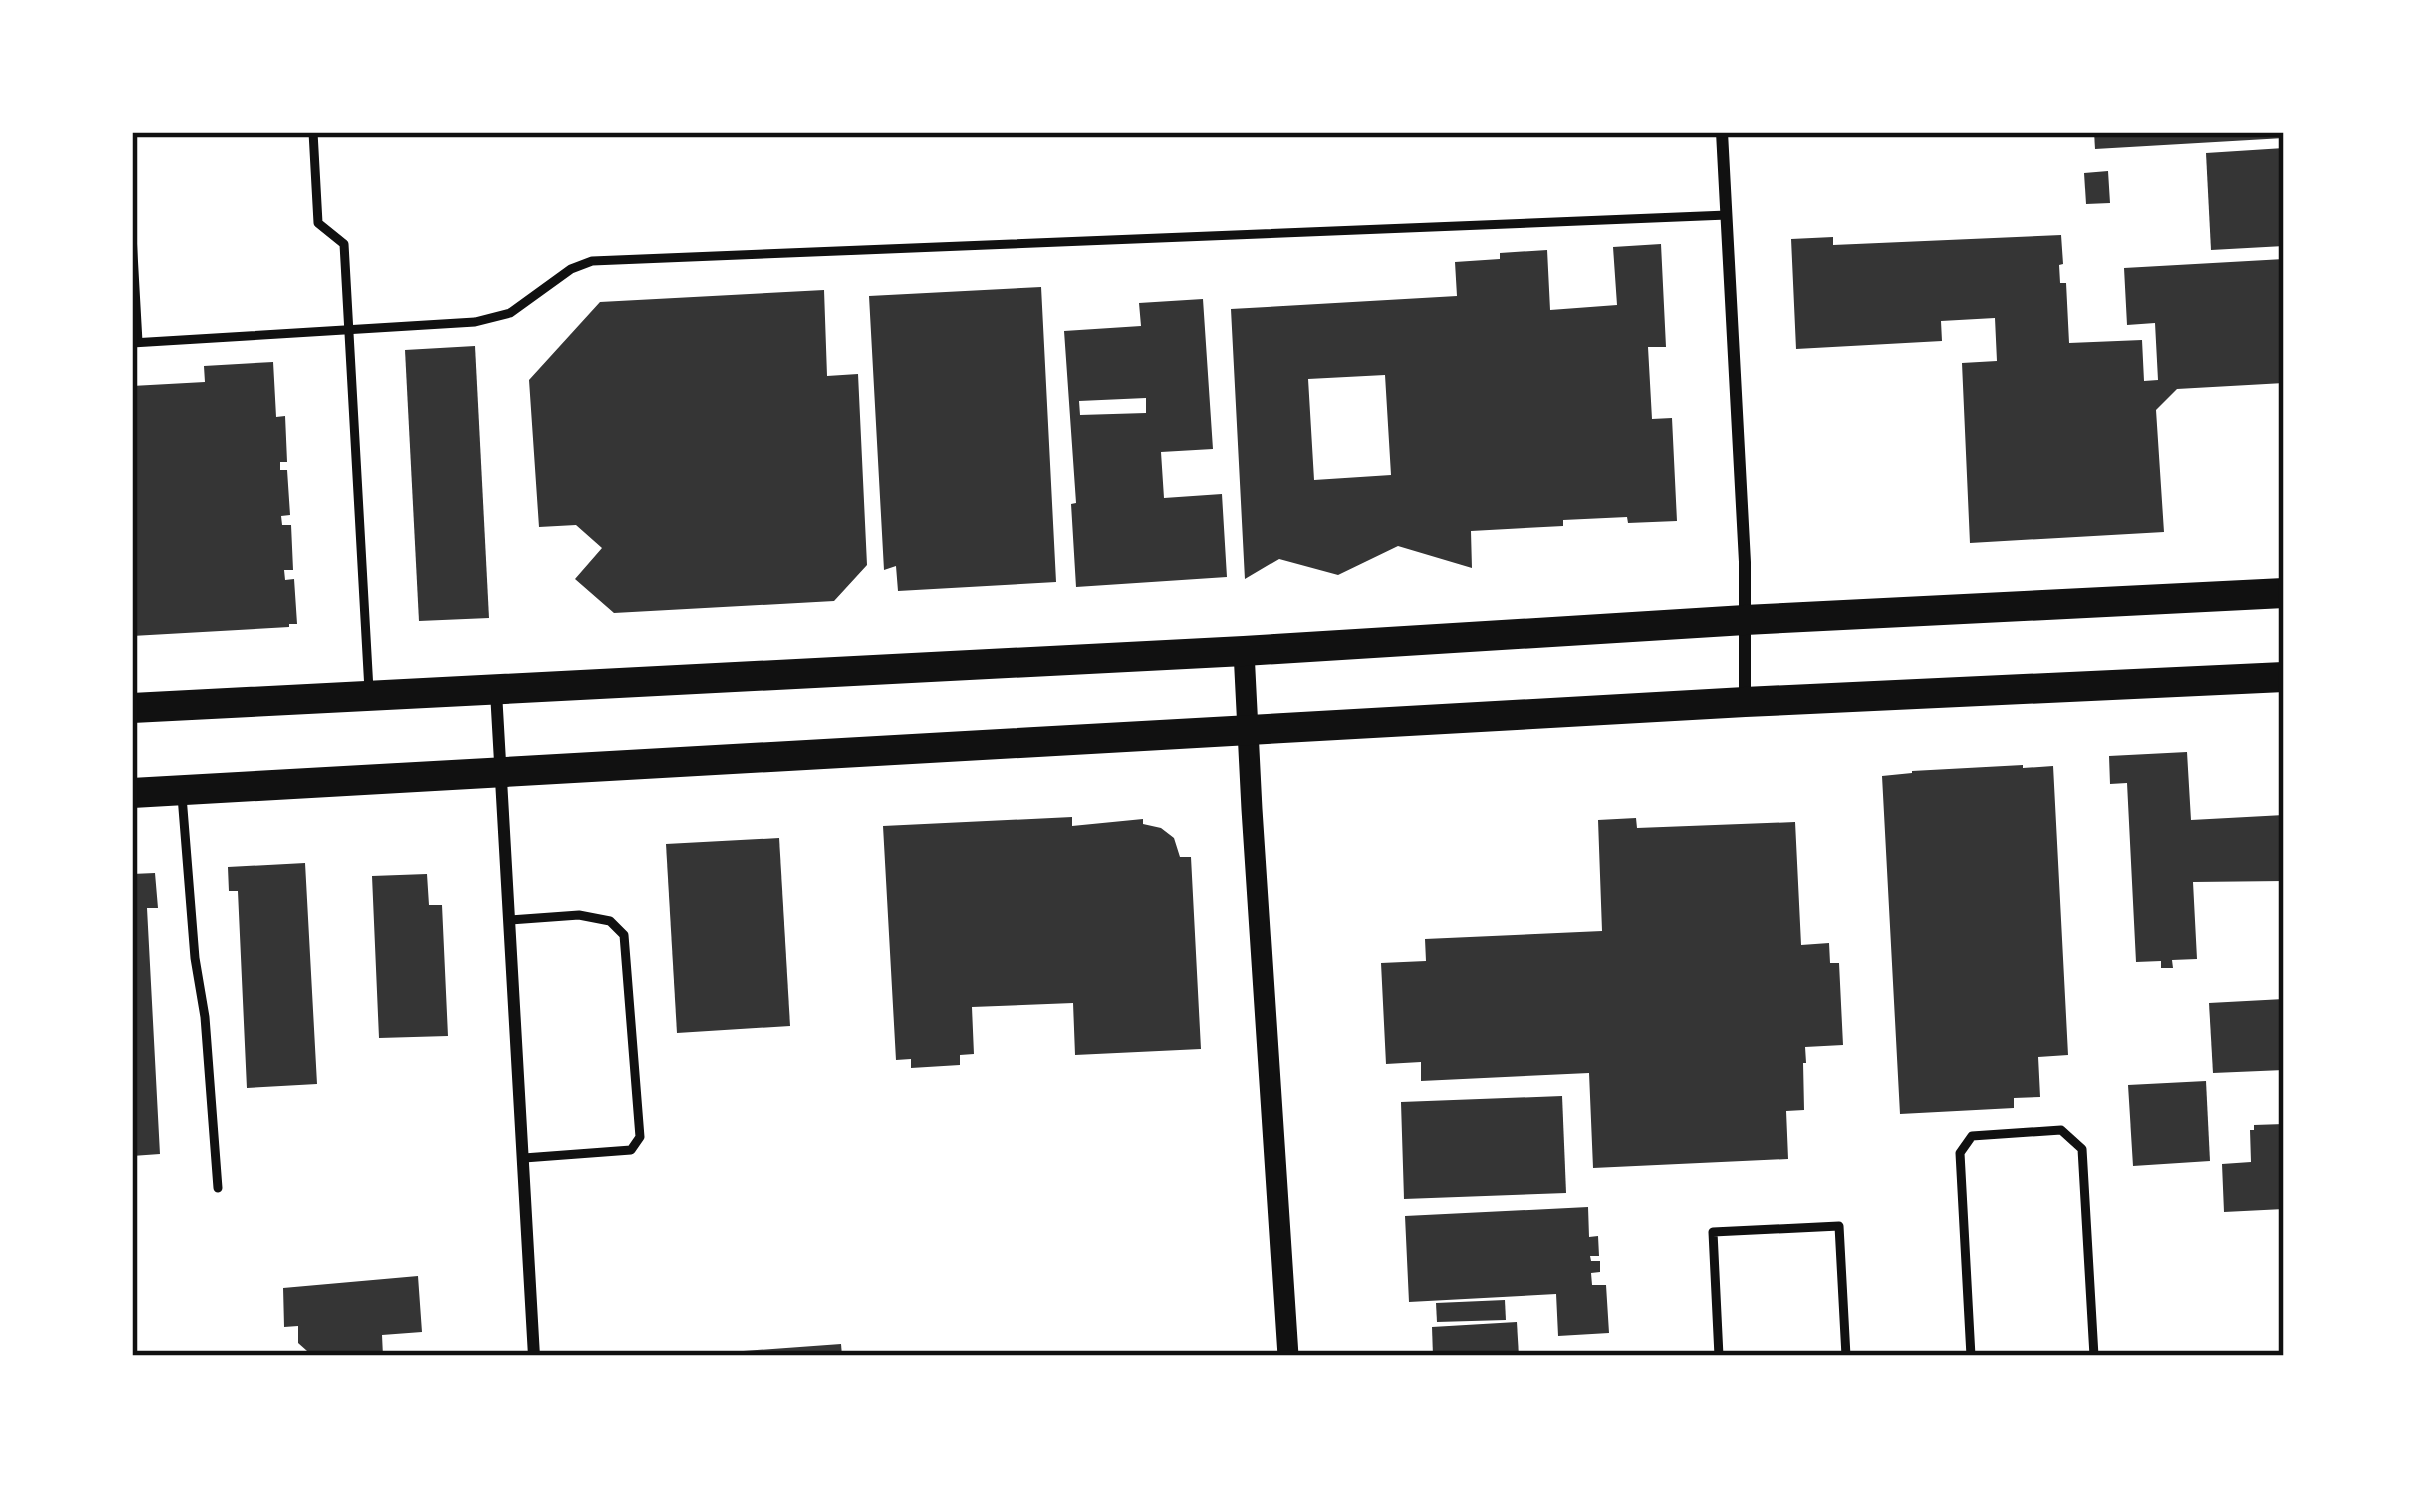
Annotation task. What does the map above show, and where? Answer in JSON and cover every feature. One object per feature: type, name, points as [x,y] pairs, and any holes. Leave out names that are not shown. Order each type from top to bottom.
[{"type":"main road","points":[[132,708],[2284,593]]},
{"type":"main road","points":[[132,793],[1745,702],[2284,677]]},
{"type":"street","points":[[1722,132],[1745,562],[1745,702]]},
{"type":"street","points":[[1244,651],[1288,1356]]},
{"type":"street","points":[[496,688],[534,1356]]},
{"type":"lane","points":[[313,132],[319,224],[344,244],[369,695]]},
{"type":"lane","points":[[132,235],[135,342],[475,322],[510,313],[571,269],[592,261],[1727,215]]},
{"type":"lane","points":[[182,790],[218,1188]]},
{"type":"lane","points":[[510,920],[579,915],[610,921],[624,935],[640,1137],[631,1150],[524,1158]]},
{"type":"lane","points":[[1971,1356],[1960,1154],[1972,1136],[2061,1130],[2082,1149],[2094,1356]]},
{"type":"lane","points":[[1719,1356],[1713,1232],[1839,1226],[1846,1356]]},
{"type":"building","points":[[2094,132],[2284,132],[2284,138],[2095,149]]},
{"type":"building","points":[[2284,148],[2284,246],[2211,250],[2206,153]]},
{"type":"building","points":[[2108,171],[2110,203],[2086,204],[2084,173]]},
{"type":"building","points":[[2061,235],[2060,283],[2066,283],[2069,343],[2142,340],[2144,381],[2158,380],[2155,323],[2127,325],[2124,268],[2284,259],[2284,383],[2177,389],[2156,410],[2164,532],[1970,543],[1962,363],[1997,361],[1995,318],[1941,321],[1942,341],[1796,349],[1791,239],[1833,237],[1833,245]]},
{"type":"building","points":[[1661,244],[1666,347],[1648,347],[1652,419],[1672,418],[1677,521],[1563,520],[1563,526],[1471,531],[1472,568],[1398,546],[1338,575],[1279,559],[1245,579],[1231,309],[1457,296],[1455,262],[1547,250],[1550,310],[1617,305],[1613,247]],"holes":[[[1385,375],[1391,475],[1314,480],[1308,379]]]},
{"type":"building","points":[[1041,287],[1056,582],[898,591],[896,566],[884,570],[869,296]]},
{"type":"building","points":[[824,290],[827,376],[858,374],[867,565],[834,601],[614,613],[575,579],[602,548],[576,525],[539,527],[529,380],[600,302]]},
{"type":"building","points":[[1203,299],[1213,449],[1161,452],[1164,498],[1222,494],[1227,577],[1076,587],[1071,504],[1076,503],[1064,331],[1141,326],[1139,303]],"holes":[[[1146,398],[1146,413],[1080,415],[1079,401]]]},
{"type":"building","points":[[475,346],[489,618],[419,621],[405,350]]},
{"type":"building","points":[[273,362],[276,417],[285,416],[287,462],[280,462],[280,470],[287,470],[290,515],[281,516],[282,525],[291,525],[293,570],[284,570],[285,580],[294,579],[297,624],[132,636],[132,386],[205,382],[204,366]]},
{"type":"building","points":[[2187,752],[2191,820],[2284,815],[2284,881],[2193,882],[2197,959],[2172,960],[2173,968],[2161,968],[2161,961],[2136,962],[2127,783],[2110,784],[2109,756]]},
{"type":"building","points":[[2053,766],[2068,1055],[2038,1057],[2040,1097],[2014,1098],[2014,1108],[1900,1114],[1882,776]]},
{"type":"building","points":[[1072,817],[1072,826],[1143,819],[1143,824],[1161,828],[1174,838],[1180,857],[1191,857],[1201,1049],[1075,1055],[1073,1003],[972,1007],[974,1054],[960,1055],[960,1065],[911,1068],[911,1059],[896,1060],[883,826]]},
{"type":"building","points":[[1636,818],[1637,828],[1795,822],[1801,945],[1829,943],[1830,963],[1839,963],[1843,1045],[1805,1047],[1804,1110],[1786,1111],[1788,1159],[1593,1168],[1589,1073],[1421,1081],[1421,1062],[1386,1064],[1381,963],[1426,961],[1425,939],[1602,931],[1598,820]]},
{"type":"building","points":[[779,838],[790,1026],[677,1033],[666,844]]},
{"type":"building","points":[[305,863],[317,1084],[247,1088],[238,891],[229,891],[228,867]]},
{"type":"building","points":[[155,873],[158,908],[147,908],[160,1154],[132,1156],[132,874]]},
{"type":"building","points":[[427,874],[429,905],[442,905],[448,1036],[379,1038],[372,876]]},
{"type":"building","points":[[2284,999],[2284,1070],[2213,1073],[2209,1003]]},
{"type":"building","points":[[2206,1081],[2210,1161],[2133,1166],[2128,1085]]},
{"type":"building","points":[[1562,1096],[1566,1193],[1404,1199],[1401,1102]]},
{"type":"building","points":[[2284,1124],[2284,1209],[2224,1212],[2222,1164],[2251,1162],[2254,1125]]},
{"type":"building","points":[[1588,1207],[1589,1237],[1598,1236],[1599,1256],[1590,1256],[1591,1261],[1600,1261],[1600,1272],[1591,1273],[1592,1285],[1606,1285],[1609,1333],[1558,1336],[1556,1294],[1409,1302],[1405,1216]]},
{"type":"building","points":[[418,1276],[422,1332],[382,1335],[383,1356],[312,1356],[298,1343],[298,1326],[284,1327],[283,1288]]},
{"type":"building","points":[[1505,1300],[1506,1320],[1437,1322],[1436,1303]]},
{"type":"building","points":[[1517,1322],[1519,1356],[1433,1356],[1432,1327]]},
{"type":"building","points":[[841,1344],[842,1356],[716,1356],[716,1353]]}]
